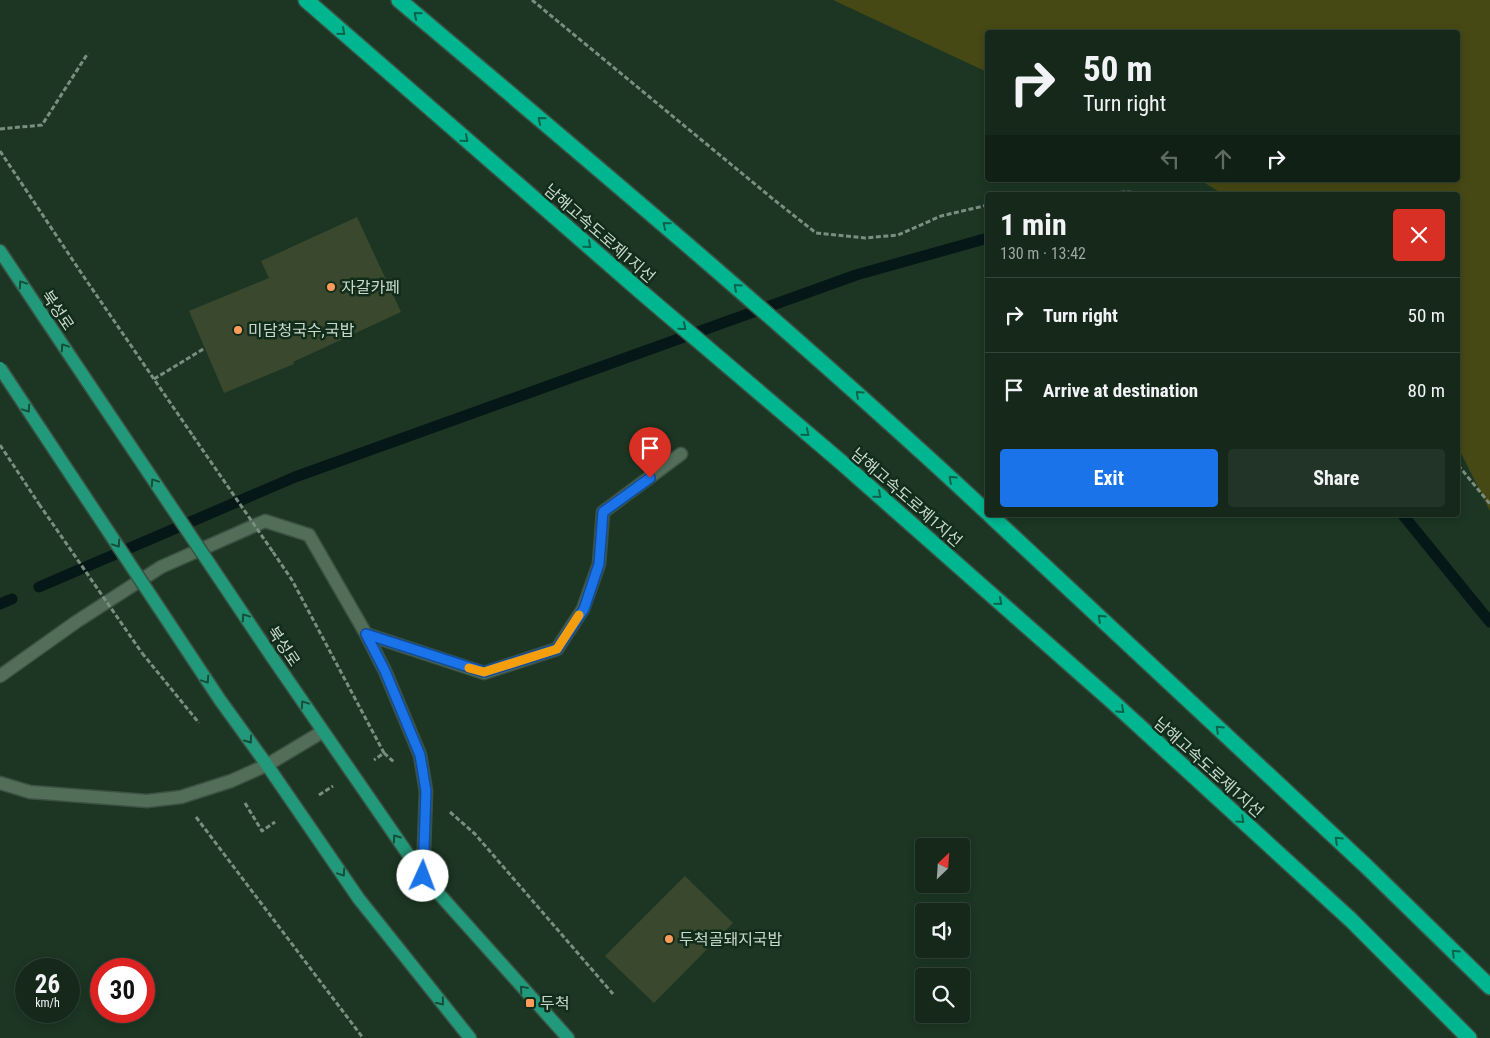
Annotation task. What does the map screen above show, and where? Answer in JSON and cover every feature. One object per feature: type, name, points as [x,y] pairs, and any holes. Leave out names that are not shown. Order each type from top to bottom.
[{"type":"highway","name":"남해고속도로제1지선","points":[[306,0],[646,296],[841,462],[1114,703],[1351,920],[1469,1038]]},
{"type":"highway","name":"남해고속도로제1지선","points":[[399,0],[703,256],[896,427],[985,510]]},
{"type":"highway","name":"남해고속도로제1지선","points":[[992,517],[1366,866],[1490,987]]},
{"type":"main road","name":"북성로","points":[[0,252],[322,732],[423,876],[544,1014],[568,1038]]},
{"type":"main road","points":[[0,368],[220,700],[268,765],[359,899],[470,1038]]},
{"type":"street","points":[[366,634],[484,672],[557,649],[584,609],[599,564],[603,512],[682,454]]},
{"type":"street","points":[[0,676],[76,622],[161,567],[265,522],[309,535],[385,671],[420,755],[426,791],[423,876]]},
{"type":"street","points":[[0,783],[30,792],[147,801],[181,797],[231,781],[268,765],[322,732]]},
{"type":"path","points":[[532,0],[773,199],[816,232],[865,238],[898,235],[941,216],[985,206]]},
{"type":"path","points":[[0,129],[42,125],[88,54]]},
{"type":"path","points":[[0,151],[273,552]]},
{"type":"path","points":[[154,379],[205,348]]},
{"type":"path","points":[[0,445],[142,653],[199,724]]},
{"type":"path","points":[[1460,467],[1490,504]]},
{"type":"path","points":[[384,753],[475,834],[613,994]]},
{"type":"path","points":[[231,781],[262,830]]},
{"type":"path","points":[[181,797],[364,1038]]},
{"type":"green space","points":[[833,0],[1490,0],[1490,511],[1460,451],[1460,192],[1219,192],[1203,182],[1460,182],[1460,30],[985,30],[985,71]]},
{"type":"building","points":[[357,217],[401,312],[293,362],[294,364],[224,393],[189,311],[269,278],[261,261]]},
{"type":"building","name":"두척골돼지국밥","points":[[685,876],[733,923],[654,1003],[605,956]]},
{"type":"waterway","points":[[39,587],[295,477],[856,275],[985,239]]},
{"type":"waterway","points":[[1405,517],[1490,622]]},
{"type":"waterway","points":[[0,604],[12,599]]},
{"type":"slow traffic","points":[[469,668],[484,672],[557,649],[579,615]]},
{"type":"place","name":"자갈카페","points":[[331,287]]},
{"type":"place","name":"미담청국수,국밥","points":[[238,330]]},
{"type":"place","name":"두척골돼지국밥","points":[[669,939]]},
{"type":"place","name":"두척","points":[[530,1003]]},
{"type":"route","points":[[423,876],[426,791],[420,755],[385,671],[366,634],[484,672],[557,649],[584,609],[599,564],[603,512],[650,478]]}]
